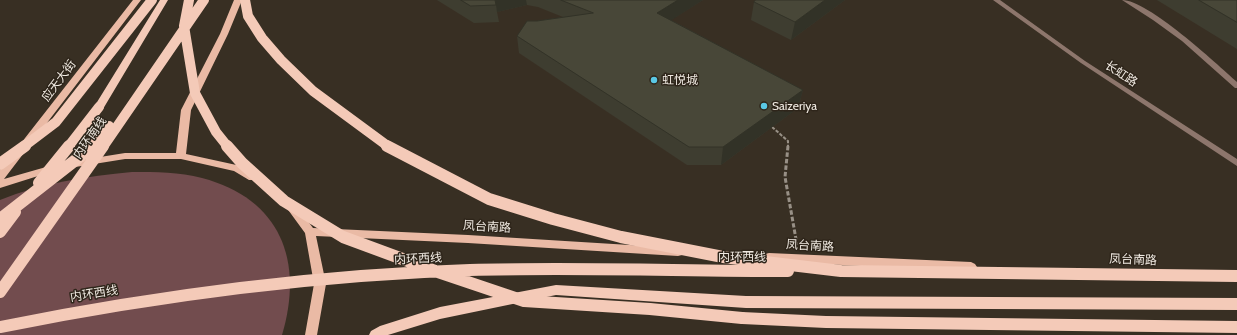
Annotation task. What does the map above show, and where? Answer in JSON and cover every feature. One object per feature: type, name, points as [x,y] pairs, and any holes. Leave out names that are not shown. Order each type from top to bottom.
[{"type":"highway","points":[[0,164],[56,122],[152,0]]},
{"type":"highway","name":"内环南线","points":[[0,232],[99,107],[164,0]]},
{"type":"highway","points":[[189,0],[184,26],[195,93],[216,132],[242,163],[284,201],[343,237],[435,271],[524,300],[650,309],[742,318],[826,322],[1237,326]]},
{"type":"highway","name":"内环南线","points":[[0,292],[135,98],[170,51],[204,0]]},
{"type":"highway","points":[[245,0],[248,16],[262,38],[281,60],[313,91],[384,144],[488,199],[553,219],[621,237],[724,257],[841,271],[1237,277]]},
{"type":"highway","points":[[0,218],[82,155],[135,98]]},
{"type":"highway","name":"内环西线","points":[[0,326],[69,312],[232,288],[352,277],[468,270],[532,269],[841,271]]},
{"type":"highway","points":[[376,335],[385,330],[440,313],[556,290],[746,302],[1237,304]]},
{"type":"main road","name":"应天大街","points":[[0,177],[137,0]]},
{"type":"main road","points":[[181,156],[186,110],[224,34],[238,0]]},
{"type":"main road","points":[[0,184],[62,166],[117,157],[181,156],[237,168],[281,193],[310,232],[320,284],[311,335]]},
{"type":"main road","name":"凤台南路","points":[[310,232],[468,239],[800,259],[1237,277]]},
{"type":"street","name":"长虹路","points":[[996,0],[1083,62],[1237,163]]},
{"type":"street","points":[[1126,0],[1138,6],[1196,48],[1237,86]]},
{"type":"path","points":[[772,127],[788,141],[785,177],[800,259]]},
{"type":"shaded area","points":[[132,172],[176,173],[202,178],[229,188],[251,201],[268,217],[280,237],[287,258],[290,282],[288,308],[282,335],[0,335],[0,200],[32,189],[65,181]]},
{"type":"building","points":[[461,0],[495,0],[496,5],[471,6]]},
{"type":"building","name":"虹悦城","points":[[561,0],[678,0],[657,13],[803,90],[723,147],[689,147],[517,36],[527,21],[537,21],[593,13]]},
{"type":"building","points":[[756,0],[825,0],[795,22],[754,2]]},
{"type":"building","points":[[1199,0],[1237,0],[1237,22]]},
{"type":"place","name":"虹悦城","points":[[654,80]]},
{"type":"place","name":"Saizeriya","points":[[764,106]]}]
